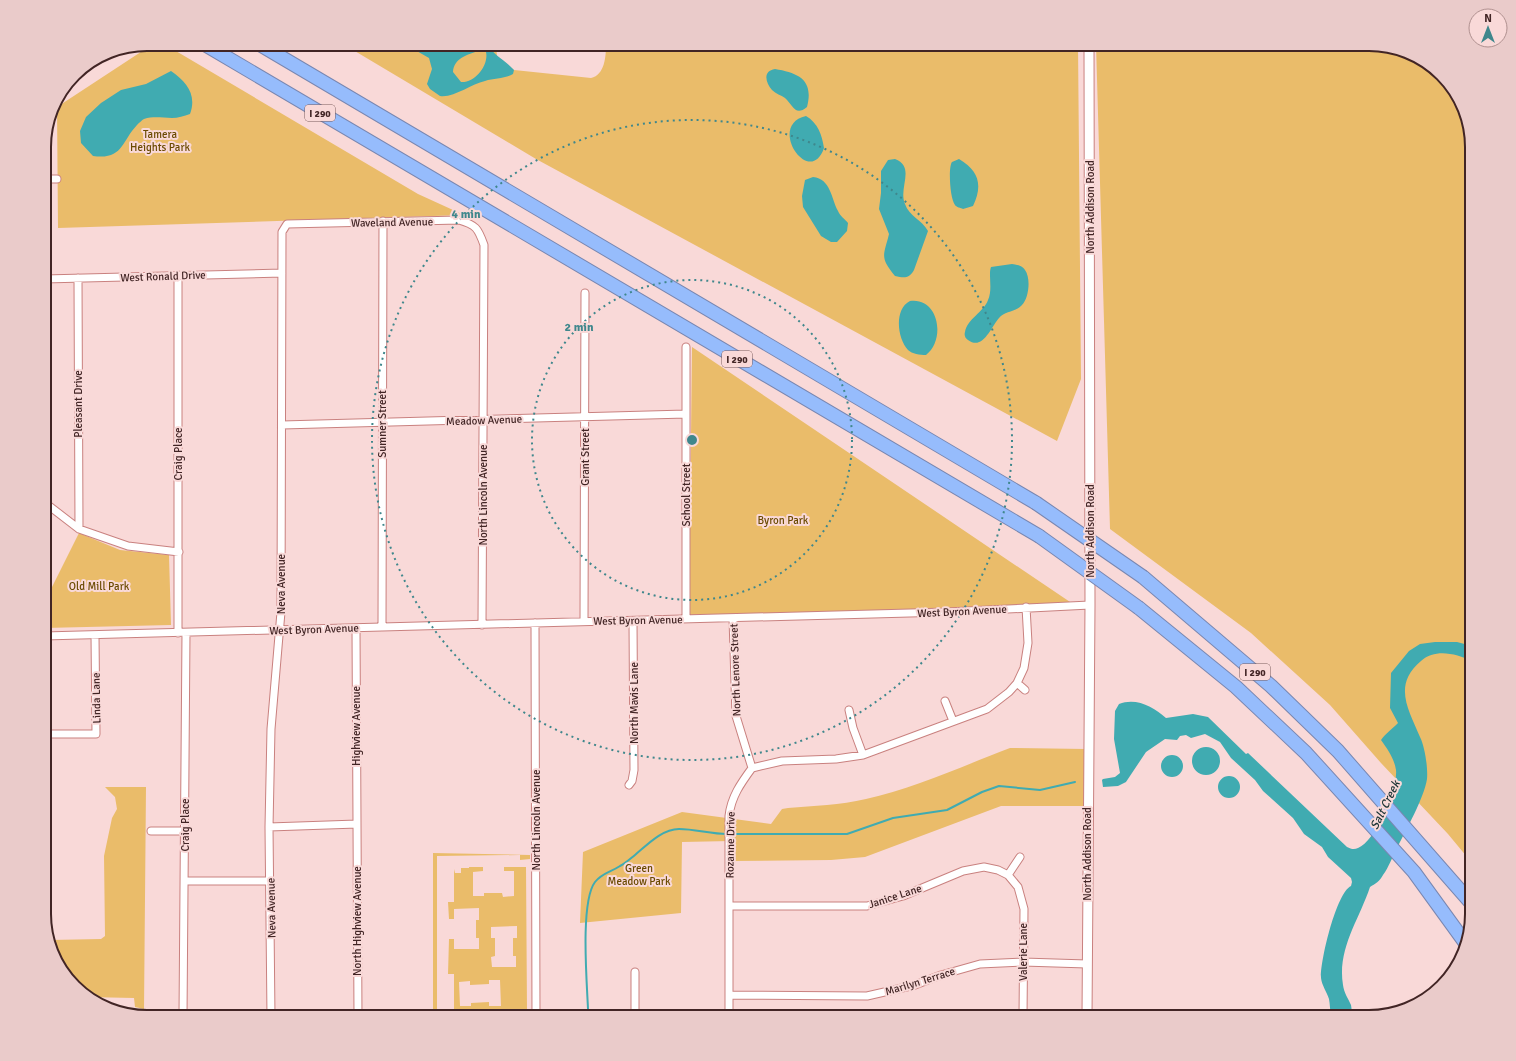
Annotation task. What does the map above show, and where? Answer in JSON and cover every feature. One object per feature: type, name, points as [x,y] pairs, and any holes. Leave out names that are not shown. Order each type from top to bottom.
[{"type":"highway","name":"I 290","points":[[216,51],[1039,536],[1139,608],[1236,687],[1306,753],[1414,872],[1462,938]]},
{"type":"highway","name":"I 290","points":[[271,51],[1036,503],[1143,577],[1271,686],[1338,751],[1465,896]]},
{"type":"street","name":"North Addison Road","points":[[1087,1010],[1090,605],[1090,51]]},
{"type":"street","points":[[51,179],[57,179]]},
{"type":"street","name":"Waveland Avenue","points":[[287,224],[459,220],[472,224],[479,230],[484,244]]},
{"type":"street","name":"Sumner Street","points":[[382,628],[383,221]]},
{"type":"street","name":"Neva Avenue","points":[[271,1010],[269,827],[271,729],[281,630],[282,232],[287,224]]},
{"type":"street","name":"North Lincoln Avenue","points":[[482,625],[484,244]]},
{"type":"street","name":"West Ronald Drive","points":[[51,279],[282,273]]},
{"type":"street","name":"Craig Place","points":[[178,275],[178,633]]},
{"type":"street","name":"Pleasant Drive","points":[[78,278],[78,530]]},
{"type":"street","name":"Grant Street","points":[[584,621],[585,293]]},
{"type":"street","name":"School Street","points":[[686,347],[686,619]]},
{"type":"street","name":"Meadow Avenue","points":[[282,425],[382,424],[686,414]]},
{"type":"street","points":[[51,508],[78,530],[128,546],[179,552]]},
{"type":"street","name":"West Byron Avenue","points":[[178,633],[947,612],[1090,605]]},
{"type":"street","points":[[752,768],[782,761],[836,759],[863,755],[987,708],[999,700],[1017,683],[1024,668],[1027,656],[1026,607]]},
{"type":"street","name":"North Lenore Street","points":[[733,618],[736,716],[752,768]]},
{"type":"street","name":"North Mavis Lane","points":[[629,785],[632,781],[634,770],[634,621]]},
{"type":"street","name":"North Lincoln Avenue","points":[[535,623],[536,1010]]},
{"type":"street","name":"Highview Avenue","points":[[356,628],[357,824]]},
{"type":"street","points":[[51,636],[178,633]]},
{"type":"street","name":"Craig Place","points":[[184,1010],[186,633]]},
{"type":"street","name":"Linda Lane","points":[[51,734],[96,734],[95,635]]},
{"type":"street","points":[[1017,683],[1026,690]]},
{"type":"street","points":[[945,701],[953,721]]},
{"type":"street","points":[[849,710],[853,728],[863,755]]},
{"type":"street","name":"Rozanne Drive","points":[[729,1010],[730,807],[733,796],[752,768]]},
{"type":"street","points":[[269,827],[357,824]]},
{"type":"street","name":"North Highview Avenue","points":[[357,824],[358,1010]]},
{"type":"street","points":[[151,830],[185,831]]},
{"type":"street","points":[[1008,875],[1020,857]]},
{"type":"street","name":"Janice Lane","points":[[730,906],[867,906],[903,896],[972,868],[984,867],[998,870],[1008,875]]},
{"type":"street","name":"Valerie Lane","points":[[1008,875],[1018,887],[1024,909],[1023,1010]]},
{"type":"street","points":[[184,881],[270,881]]},
{"type":"street","name":"Marilyn Terrace","points":[[729,995],[874,995],[915,985],[968,966],[995,962],[1087,964]]},
{"type":"street","points":[[635,972],[636,1010]]},
{"type":"green space","name":"Tamera Heights Park","points":[[142,51],[176,51],[418,194],[464,215],[58,228],[57,113],[61,105]]},
{"type":"green space","points":[[355,51],[497,51],[497,56],[514,70],[591,78],[596,76],[602,69],[606,51],[1078,51],[1081,379],[1057,441],[536,159]]},
{"type":"green space","points":[[1096,51],[1375,51],[1400,56],[1422,67],[1441,84],[1458,110],[1462,122],[1465,147],[1465,855],[1330,705],[1251,633],[1110,529]]},
{"type":"green space","name":"Byron Park","points":[[692,347],[1076,606],[689,615]]},
{"type":"green space","name":"Old Mill Park","points":[[79,533],[120,550],[169,555],[171,625],[51,628],[51,589]]},
{"type":"green space","name":"Green Meadow Park","points":[[1010,748],[1086,749],[1086,806],[1001,806],[865,857],[831,860],[731,861],[731,841],[682,842],[681,913],[580,923],[583,852],[682,812],[771,824],[782,809],[846,803],[884,795],[939,776]]},
{"type":"green space","points":[[105,787],[146,787],[144,1009],[135,1007],[134,998],[99,997],[94,994],[71,972],[58,951],[54,940],[101,939],[105,936],[104,856],[112,818],[117,809],[115,797]]},
{"type":"green space","points":[[433,853],[530,855],[530,859],[520,860],[520,855],[437,856],[437,1010],[433,1010]]},
{"type":"green space","points":[[483,867],[483,871],[473,872],[473,896],[484,896],[484,893],[502,893],[503,897],[514,896],[514,871],[504,871],[504,867],[526,867],[527,1010],[454,1010],[454,974],[448,974],[449,939],[454,939],[454,949],[479,949],[479,938],[476,938],[476,920],[479,920],[479,908],[454,909],[454,919],[449,919],[448,902],[454,902],[454,869],[455,873],[461,873],[461,868]],"holes":[[[517,926],[517,938],[513,938],[513,956],[516,956],[516,967],[492,967],[491,957],[495,956],[495,938],[491,938],[491,927]],[[489,980],[500,980],[501,1006],[489,1006],[489,1002],[471,1003],[471,1006],[460,1006],[459,982],[470,981],[470,985],[489,984]]]},
{"type":"water","points":[[417,51],[478,51],[492,51],[514,70],[513,74],[510,76],[488,80],[451,95],[440,96],[430,89],[427,84],[432,69],[429,58]],"holes":[[[478,51],[486,52],[485,62],[480,72],[471,80],[461,82],[453,72],[458,60]]]},
{"type":"water","points":[[775,69],[791,73],[803,79],[808,90],[809,98],[807,107],[800,111],[794,109],[785,98],[772,90],[766,77],[768,72]]},
{"type":"water","points":[[171,71],[186,84],[189,90],[192,101],[190,114],[174,118],[155,117],[144,119],[137,125],[116,152],[103,157],[93,156],[81,143],[80,131],[86,117],[101,103],[121,90],[146,84]]},
{"type":"water","points":[[806,116],[814,122],[819,130],[824,148],[818,159],[810,162],[802,158],[795,151],[790,141],[790,131],[795,122]]},
{"type":"water","points":[[895,159],[901,163],[906,173],[903,191],[905,204],[909,212],[928,231],[914,270],[910,275],[904,277],[895,276],[885,260],[884,252],[889,234],[879,209],[881,171],[888,160]]},
{"type":"water","points":[[959,159],[971,168],[975,174],[978,185],[978,191],[973,206],[963,209],[957,207],[953,202],[950,183],[950,170],[952,162]]},
{"type":"water","points":[[813,177],[824,181],[830,190],[839,213],[848,223],[847,231],[837,242],[831,242],[821,236],[803,207],[802,196],[805,180]]},
{"type":"water","points":[[1012,264],[1022,267],[1027,274],[1029,283],[1026,298],[1020,307],[1001,316],[982,340],[973,343],[966,338],[966,327],[986,304],[989,296],[991,267]]},
{"type":"water","points":[[910,301],[920,302],[928,306],[933,312],[936,321],[936,340],[926,355],[916,354],[908,350],[901,338],[899,317],[901,310]]},
{"type":"water","points":[[1457,642],[1465,644],[1465,658],[1453,654],[1440,653],[1427,657],[1412,670],[1407,679],[1405,688],[1406,698],[1411,717],[1422,741],[1427,764],[1427,779],[1419,804],[1387,869],[1379,881],[1370,887],[1346,947],[1343,959],[1343,985],[1352,1010],[1330,1010],[1329,999],[1321,978],[1321,970],[1330,929],[1340,901],[1345,891],[1351,886],[1351,878],[1328,857],[1322,847],[1304,834],[1293,818],[1263,791],[1255,780],[1231,758],[1220,742],[1205,734],[1191,738],[1186,735],[1180,736],[1177,740],[1165,739],[1146,752],[1126,782],[1118,786],[1103,787],[1103,779],[1115,777],[1120,773],[1114,739],[1115,711],[1119,704],[1125,702],[1138,702],[1156,710],[1166,718],[1193,714],[1208,717],[1347,847],[1355,849],[1365,843],[1378,825],[1390,801],[1396,778],[1394,762],[1381,740],[1398,723],[1390,708],[1391,673],[1409,651],[1420,644]]},
{"type":"water","points":[[1206,747],[1212,748],[1216,751],[1219,755],[1219,767],[1216,771],[1212,774],[1206,775],[1200,774],[1196,771],[1193,767],[1192,761],[1193,755],[1196,751],[1200,748]]},
{"type":"water","points":[[1172,755],[1180,758],[1183,766],[1180,774],[1172,777],[1164,774],[1161,766],[1164,758]]},
{"type":"water","points":[[1229,776],[1233,777],[1239,783],[1239,791],[1233,797],[1229,798],[1225,797],[1219,791],[1218,787],[1219,783],[1225,777]]},
{"type":"waterway","points":[[732,834],[847,834],[893,818],[947,810],[982,792],[999,786],[1040,790],[1075,782]]},
{"type":"waterway","points":[[588,1010],[586,924],[590,892],[595,882],[626,862],[655,838],[667,832],[685,829],[727,834]]},
{"type":"water label","name":"Salt Creek","points":[[1385,805]]}]
